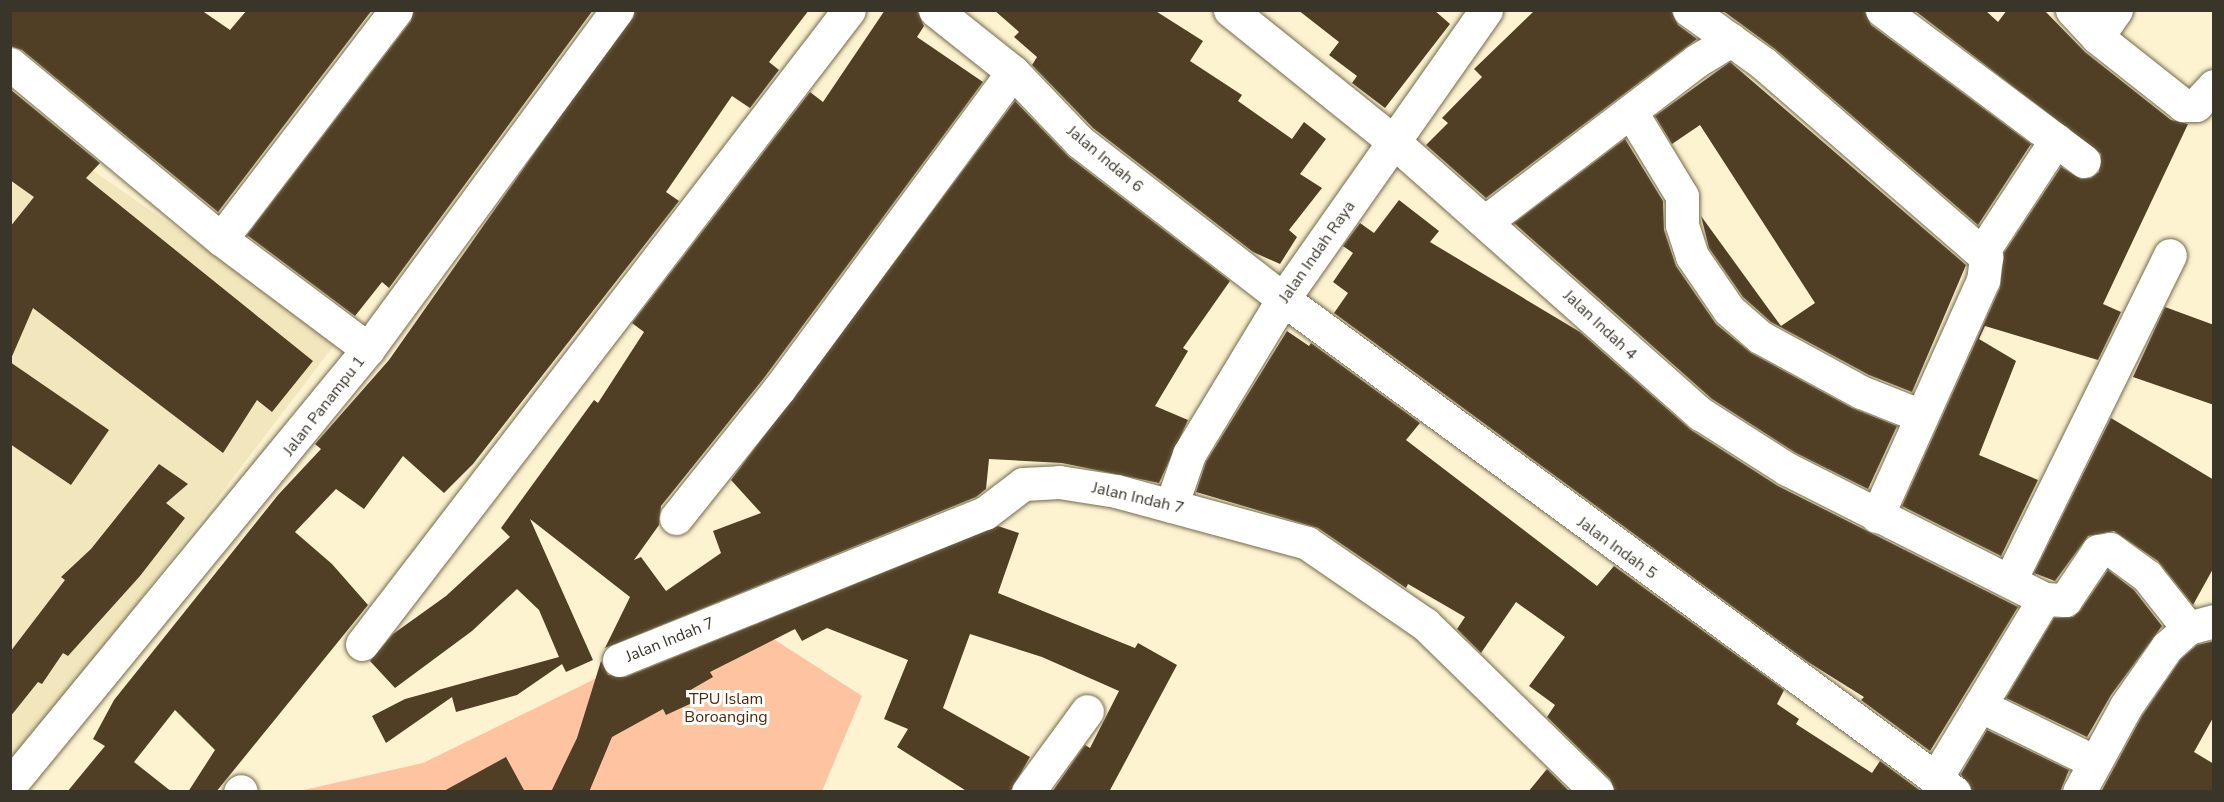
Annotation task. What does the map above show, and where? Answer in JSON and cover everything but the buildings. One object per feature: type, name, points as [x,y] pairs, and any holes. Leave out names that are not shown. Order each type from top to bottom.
[{"type":"street","points":[[221,239],[396,10]]},
{"type":"street","name":"Jalan Panampu 1","points":[[10,785],[368,349],[617,10]]},
{"type":"street","points":[[362,644],[849,10]]},
{"type":"street","name":"Jalan Indah 6","points":[[934,10],[1013,72],[1080,142],[1283,299]]},
{"type":"street","name":"Jalan Indah 4","points":[[1230,10],[1393,141],[1701,414],[1787,469],[2044,599]]},
{"type":"street","name":"Jalan Indah Raya","points":[[1171,506],[1189,454],[1283,299],[1486,10]]},
{"type":"street","points":[[1689,10],[1807,100],[1923,206],[1983,251],[1987,266],[1983,280],[1919,415],[1877,516]]},
{"type":"street","points":[[1882,10],[2084,161]]},
{"type":"street","points":[[2072,10],[2097,37],[2183,105],[2196,105],[2214,86]]},
{"type":"street","points":[[2097,37],[2116,10]]},
{"type":"street","points":[[1485,222],[1696,60],[1731,40]]},
{"type":"street","points":[[10,64],[221,239],[368,349]]},
{"type":"street","points":[[676,518],[779,389],[1013,72]]},
{"type":"street","points":[[1631,111],[1682,196],[1682,225],[1692,256],[1729,310],[1760,337],[1861,392],[1919,415]]},
{"type":"street","points":[[1983,251],[2056,140]]},
{"type":"street","points":[[2010,580],[2170,255]]},
{"type":"street","name":"Jalan Indah 5","points":[[1283,299],[1945,785]]},
{"type":"street","name":"Jalan Indah 7","points":[[619,660],[985,513],[1023,484],[1082,486],[1171,506],[1307,543],[1387,594],[1425,624],[1597,792]]},
{"type":"street","points":[[1945,785],[1982,706],[2044,599],[2065,600],[2098,551],[2110,549],[2146,576],[2201,625],[2152,668],[2079,792]]},
{"type":"street","points":[[1982,706],[2095,762]]},
{"type":"street","points":[[1028,792],[1087,711]]},
{"type":"shaded area","points":[[11,114],[338,340],[11,769]]},
{"type":"green space","name":"TPU Islam Boroanging","points":[[732,612],[862,696],[822,791],[295,792],[423,763]]}]
